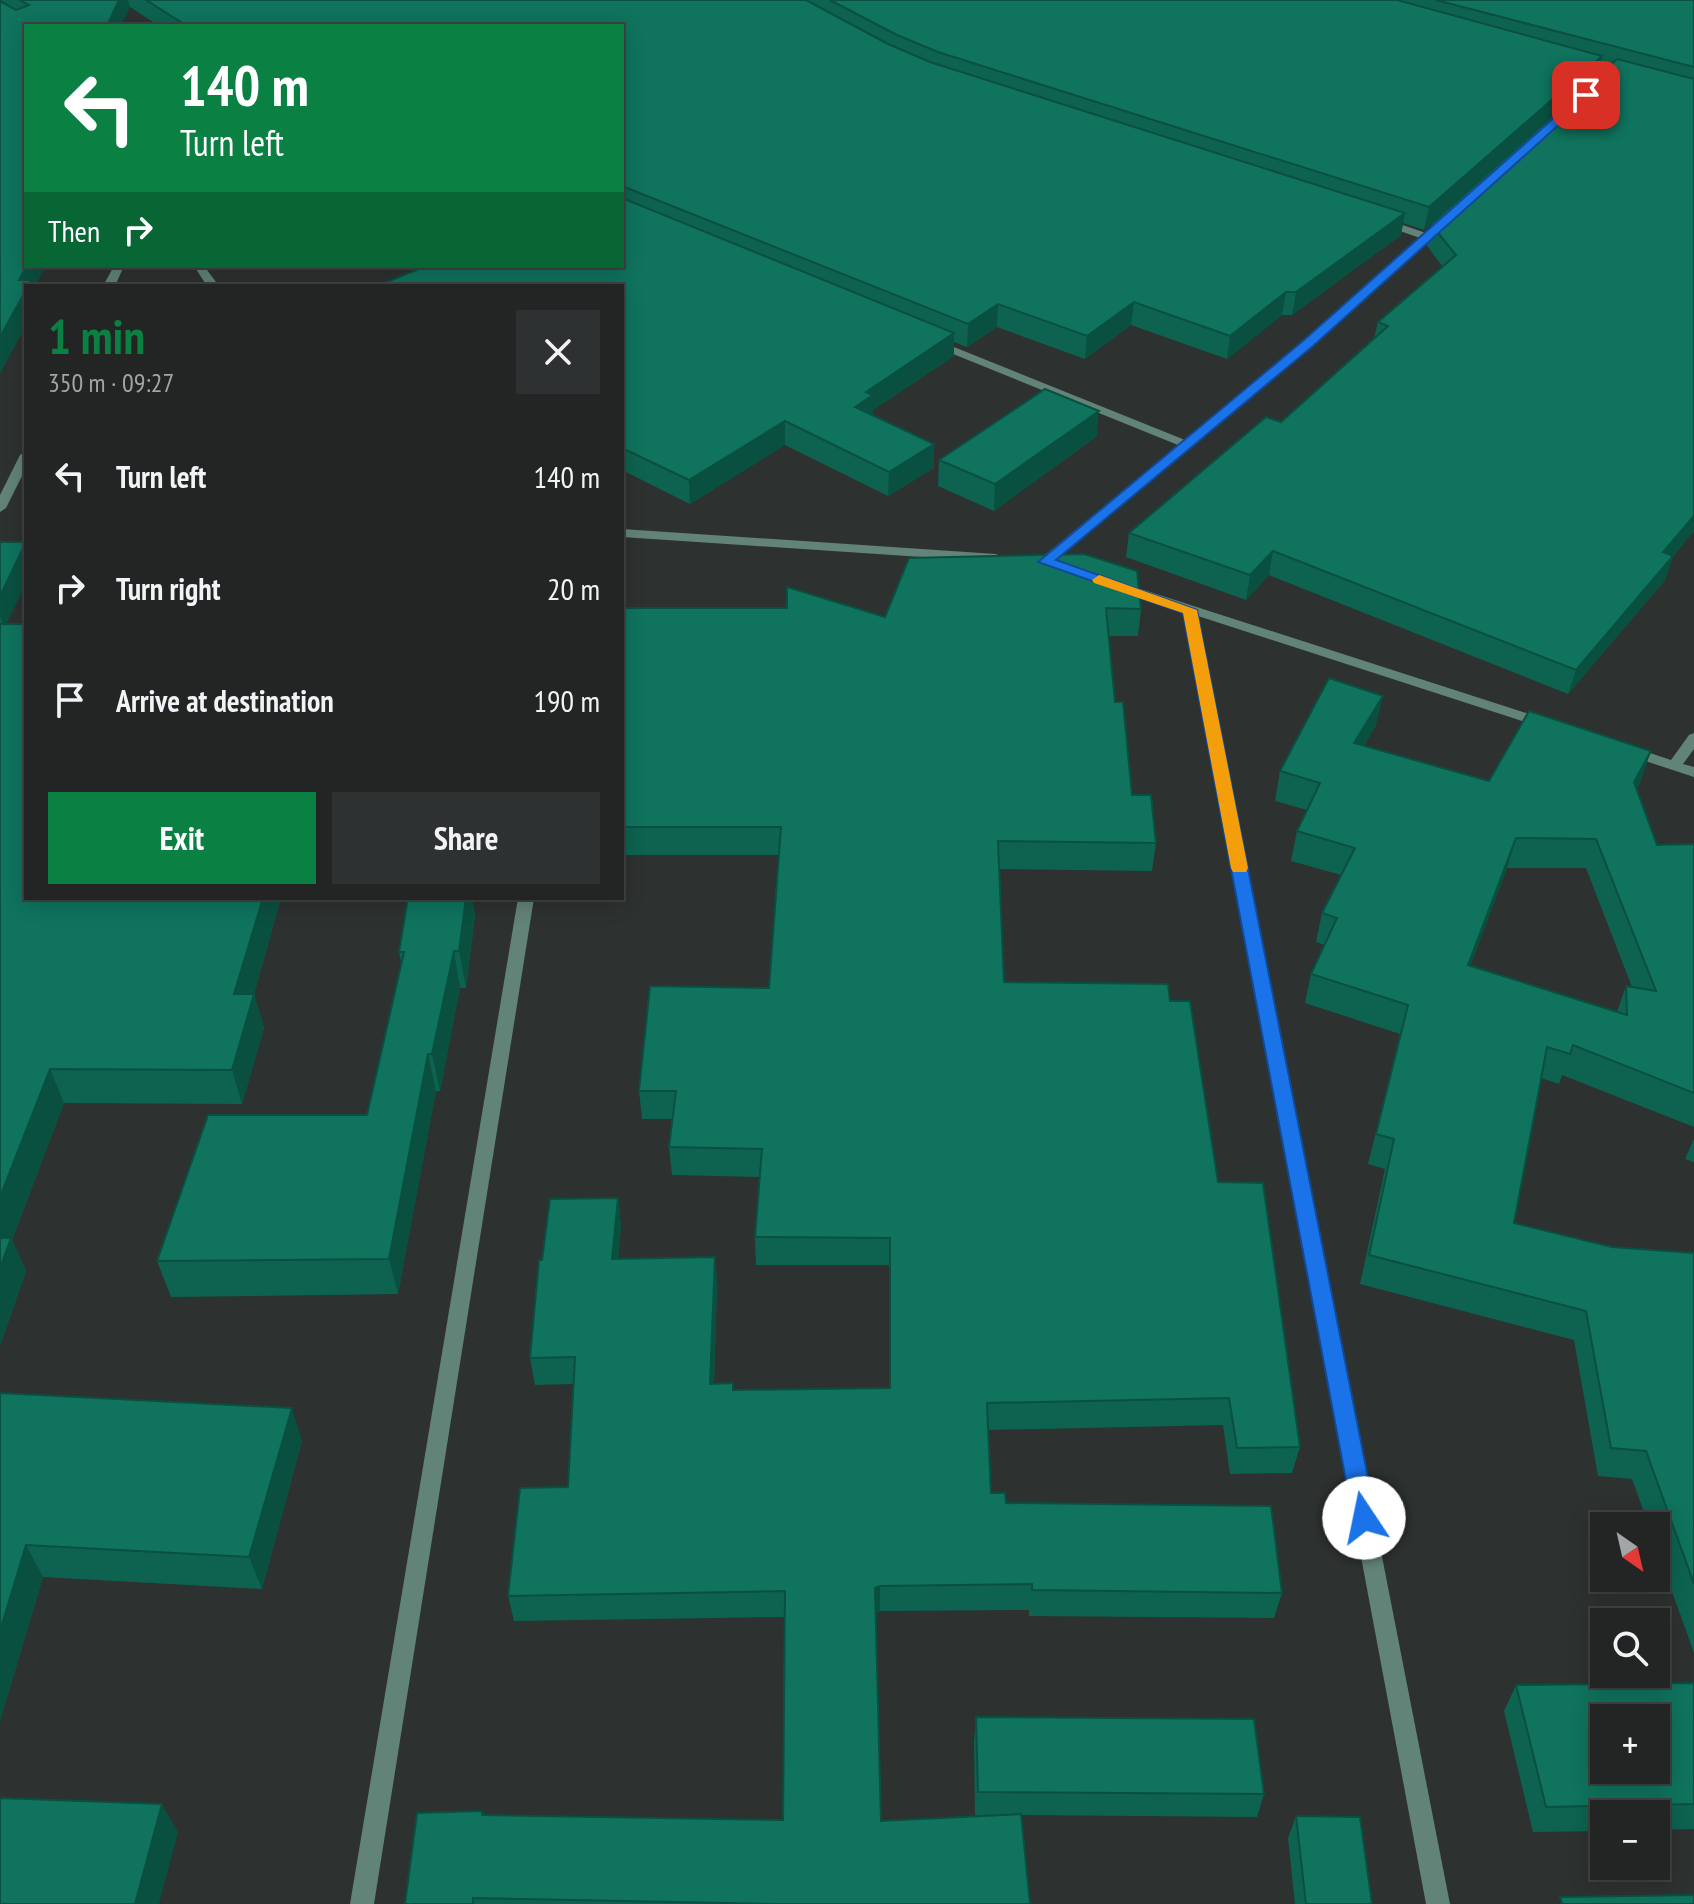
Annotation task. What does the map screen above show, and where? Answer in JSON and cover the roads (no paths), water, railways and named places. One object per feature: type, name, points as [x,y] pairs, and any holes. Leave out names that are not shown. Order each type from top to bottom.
[{"type":"street","points":[[1045,562],[1308,343],[1450,216]]},
{"type":"street","points":[[1368,217],[1428,237]]},
{"type":"street","points":[[925,338],[1185,444]]},
{"type":"street","points":[[0,508],[24,459]]},
{"type":"street","points":[[624,533],[1014,559]]},
{"type":"street","points":[[1029,561],[1060,567]]},
{"type":"street","points":[[1103,581],[1553,727]]},
{"type":"street","points":[[1190,610],[1438,1904]]},
{"type":"street","points":[[1675,765],[1694,738]]},
{"type":"street","points":[[1614,746],[1694,772]]},
{"type":"street","points":[[362,1904],[526,900]]}]
